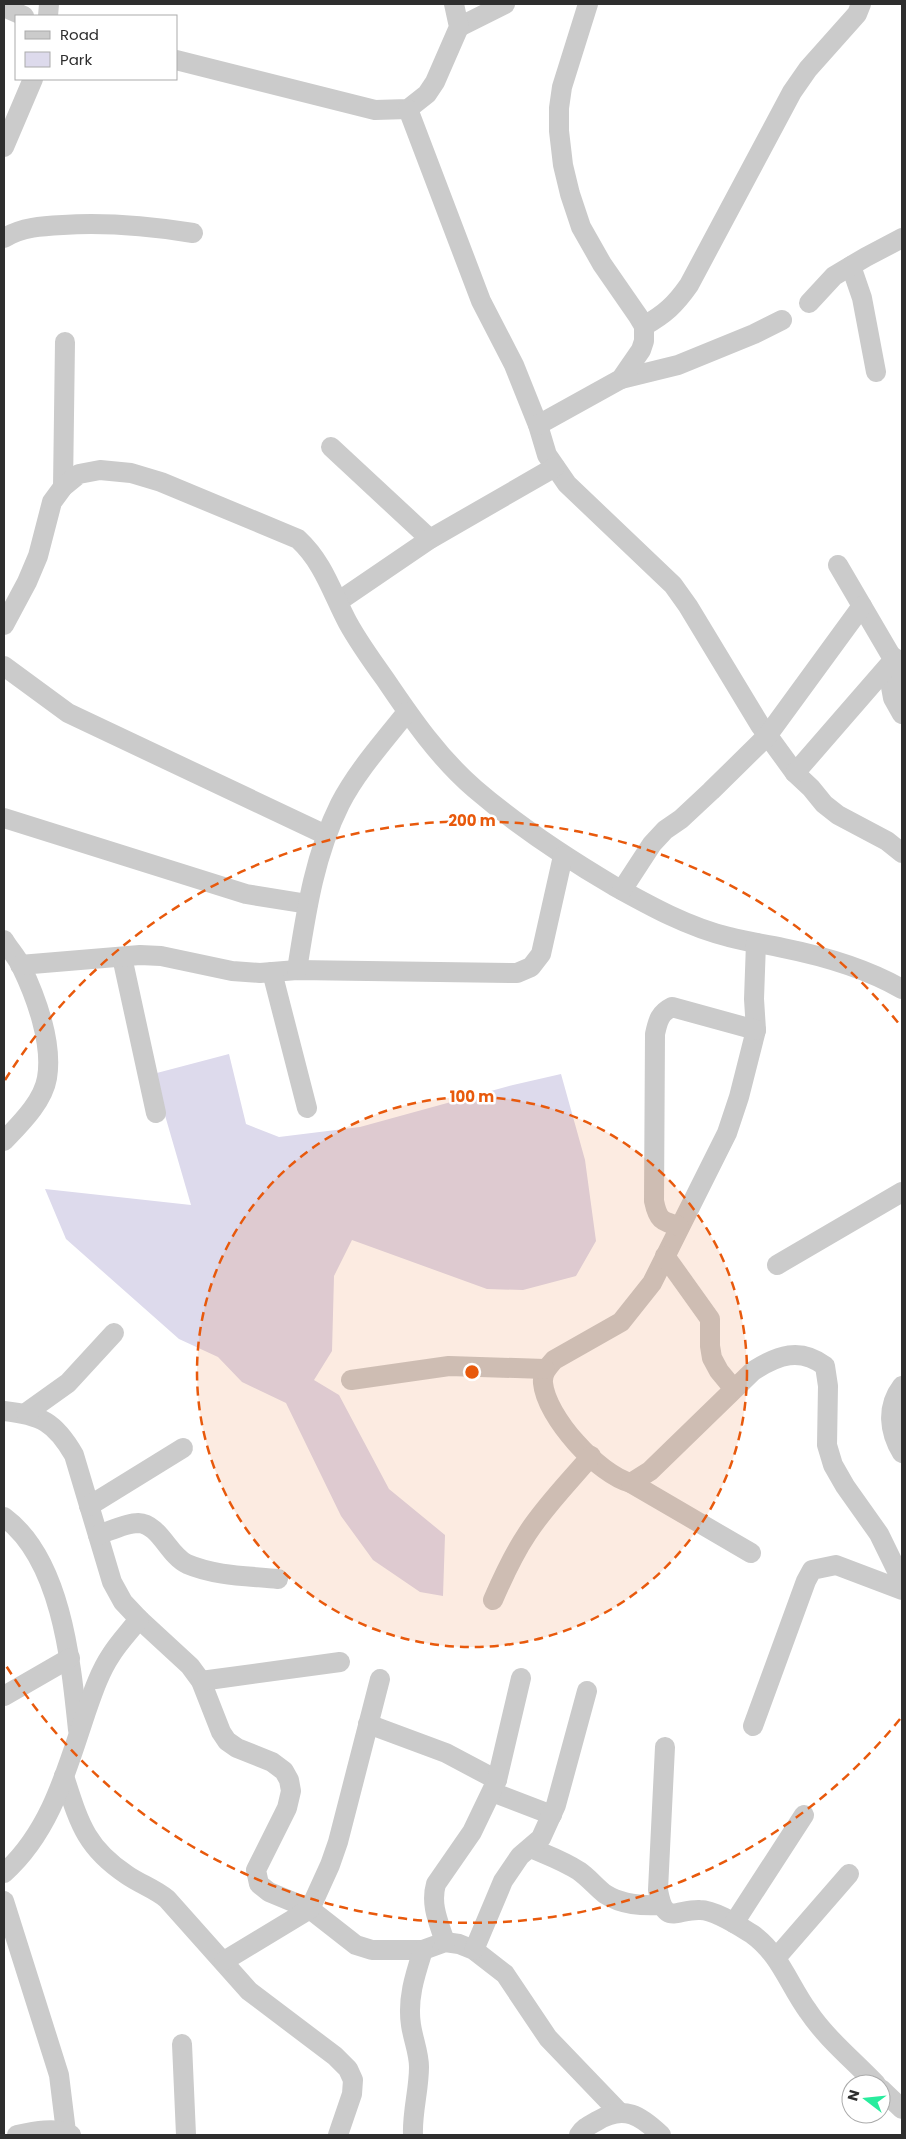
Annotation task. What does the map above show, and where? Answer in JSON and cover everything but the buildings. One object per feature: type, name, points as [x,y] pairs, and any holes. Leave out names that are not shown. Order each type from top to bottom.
[{"type":"street","points":[[178,61],[375,110],[408,109],[428,94],[435,82],[459,26],[454,4]]},
{"type":"street","points":[[459,26],[505,4]]},
{"type":"street","points":[[588,4],[562,87],[559,131],[563,165],[570,194],[589,243],[644,326],[644,341],[641,350],[621,380]]},
{"type":"street","points":[[644,326],[663,316],[678,302],[689,285],[792,92],[808,69],[857,14],[861,4]]},
{"type":"street","points":[[4,7],[22,15]]},
{"type":"street","points":[[4,147],[33,80]]},
{"type":"street","points":[[408,109],[481,301],[514,365],[538,425],[547,455],[567,484],[673,585],[688,606],[767,736],[795,773],[824,804],[838,815],[887,841],[902,853]]},
{"type":"street","points":[[4,238],[24,230],[44,226],[100,223],[140,225],[193,233]]},
{"type":"street","points":[[809,303],[834,276],[902,238]]},
{"type":"street","points":[[851,266],[862,298],[876,372]]},
{"type":"street","points":[[538,425],[621,380],[678,365],[754,334],[782,320]]},
{"type":"street","points":[[63,486],[65,342]]},
{"type":"street","points":[[331,447],[430,539]]},
{"type":"street","points":[[339,601],[430,539],[555,467]]},
{"type":"street","points":[[4,625],[34,565],[47,525],[52,502],[63,486],[79,474],[100,470],[131,473],[161,482],[298,539],[311,551],[321,565],[348,622],[360,642],[407,712],[444,760],[475,789],[563,856],[653,908],[678,919],[728,937],[785,948],[845,965],[891,982],[902,989]]},
{"type":"street","points":[[838,565],[862,606],[898,655],[891,687],[893,698],[902,714]]},
{"type":"street","points":[[622,890],[652,844],[665,830],[681,819],[712,792],[767,736],[862,606]]},
{"type":"street","points":[[795,773],[898,655]]},
{"type":"street","points":[[4,666],[68,713],[326,835]]},
{"type":"street","points":[[297,970],[315,870],[326,835],[340,803],[407,712]]},
{"type":"street","points":[[4,818],[246,894],[308,904]]},
{"type":"street","points":[[20,965],[140,955],[161,956],[232,971],[517,973],[531,967],[541,954],[563,856]]},
{"type":"street","points":[[4,940],[20,965],[44,1027],[48,1059],[47,1079],[38,1099],[24,1120],[4,1141]]},
{"type":"street","points":[[751,1553],[631,1484],[620,1481],[611,1475],[567,1431],[546,1398],[542,1381],[545,1369],[554,1360],[621,1322],[652,1283],[727,1133],[739,1097],[756,1030],[754,999],[756,943]]},
{"type":"street","points":[[122,957],[156,1113]]},
{"type":"street","points":[[272,972],[306,1108]]},
{"type":"street","points":[[679,1226],[663,1222],[656,1212],[654,1201],[655,1034],[658,1021],[662,1012],[672,1007],[756,1030]]},
{"type":"street","points":[[777,1265],[902,1192]]},
{"type":"street","points":[[664,1256],[710,1319],[712,1358],[718,1372],[733,1388]]},
{"type":"street","points":[[4,1411],[31,1410],[56,1394],[81,1370],[114,1333]]},
{"type":"street","points":[[631,1484],[650,1472],[733,1388],[753,1371],[771,1360],[792,1354],[814,1358],[825,1366],[828,1386],[827,1445],[833,1465],[844,1486],[880,1534],[902,1581]]},
{"type":"street","points":[[351,1380],[449,1366],[545,1369]]},
{"type":"street","points":[[902,1386],[892,1408],[890,1422],[893,1437],[902,1453]]},
{"type":"street","points":[[31,1410],[50,1424],[65,1439],[74,1455],[112,1582],[124,1602],[139,1619],[190,1666],[201,1681],[221,1732],[227,1741],[237,1748],[272,1762],[284,1771],[289,1780],[291,1791],[287,1808],[256,1870],[259,1884],[270,1892],[310,1908],[356,1945],[372,1950],[423,1950],[445,1942],[474,1950],[505,1974],[548,2038],[619,2112]]},
{"type":"street","points":[[90,1506],[183,1448]]},
{"type":"street","points":[[493,1600],[512,1558],[527,1534],[543,1512],[591,1456]]},
{"type":"street","points":[[4,1517],[27,1540],[42,1564],[64,1628],[70,1658],[79,1734]]},
{"type":"street","points":[[98,1535],[138,1523],[149,1525],[175,1555],[185,1563],[219,1573],[278,1579]]},
{"type":"street","points":[[752,1726],[812,1570],[836,1565],[902,1590]]},
{"type":"street","points":[[4,1873],[36,1838],[64,1776],[92,1697],[110,1656],[139,1619]]},
{"type":"street","points":[[4,1696],[70,1658]]},
{"type":"street","points":[[201,1681],[340,1662]]},
{"type":"street","points":[[445,1942],[434,1903],[436,1884],[472,1832],[494,1786],[521,1678]]},
{"type":"street","points":[[224,1961],[310,1908],[322,1884],[338,1842],[380,1679]]},
{"type":"street","points":[[474,1950],[510,1868],[541,1838],[552,1815],[587,1691]]},
{"type":"street","points":[[368,1724],[446,1753],[494,1786],[552,1815]]},
{"type":"street","points":[[665,1747],[658,1890],[661,1905],[675,1915],[700,1910],[734,1923],[753,1935],[776,1958],[817,2024],[866,2074]]},
{"type":"street","points":[[64,1776],[80,1824],[88,1840],[99,1852],[130,1878],[157,1891],[167,1899],[249,1991],[335,2056],[348,2069],[352,2080],[352,2094],[338,2135]]},
{"type":"street","points":[[734,1923],[804,1815]]},
{"type":"street","points":[[531,1848],[570,1865],[593,1881],[604,1893],[615,1899],[642,1906],[661,1905]]},
{"type":"street","points":[[776,1958],[850,1874]]},
{"type":"street","points":[[4,1901],[57,2066],[69,2133],[48,2131],[17,2135]]},
{"type":"street","points":[[413,2135],[419,2082],[419,2062],[410,2007],[412,1988],[423,1950]]},
{"type":"street","points":[[182,2044],[186,2135]]},
{"type":"street","points":[[891,2099],[902,2109]]},
{"type":"street","points":[[579,2135],[582,2130],[602,2118],[619,2112],[626,2112],[646,2122],[661,2135]]},
{"type":"green space","points":[[229,1054],[246,1124],[279,1137],[360,1127],[513,1085],[561,1074],[585,1160],[596,1241],[576,1276],[523,1290],[487,1289],[352,1240],[334,1276],[332,1351],[314,1380],[339,1395],[389,1489],[445,1535],[443,1596],[420,1592],[373,1560],[341,1516],[286,1403],[242,1382],[218,1357],[179,1339],[66,1239],[45,1189],[191,1205],[153,1074]]}]
